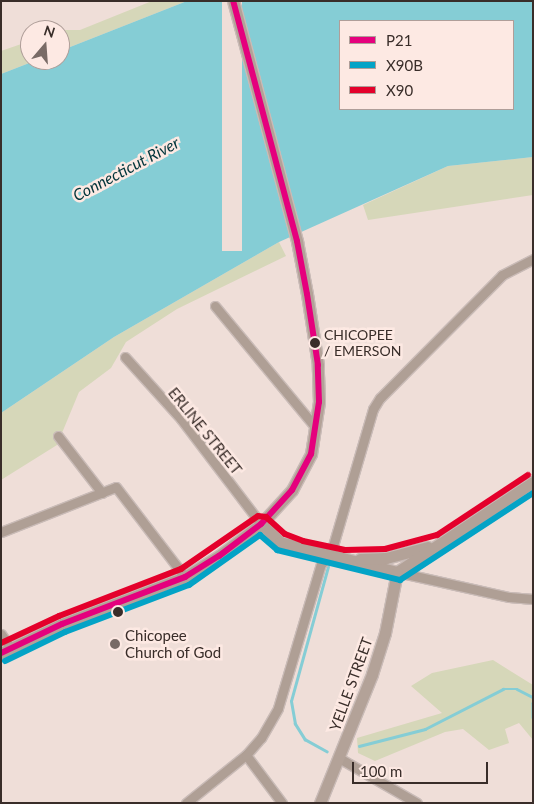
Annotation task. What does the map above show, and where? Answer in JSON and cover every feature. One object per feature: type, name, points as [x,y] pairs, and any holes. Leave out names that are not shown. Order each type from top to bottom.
[{"type":"main road","points":[[5,649],[185,577],[261,524],[292,490],[305,469],[315,427],[318,365],[297,241],[233,1]]},
{"type":"main road","points":[[261,524],[280,542],[397,572],[533,482]]},
{"type":"main road","points":[[344,559],[386,558],[442,543]]},
{"type":"main road","name":"YELLE STREET","points":[[320,803],[339,758],[385,633],[397,572]]},
{"type":"street","points":[[186,803],[246,755],[261,738],[278,708],[321,564],[330,556],[373,408],[384,392],[502,275],[533,259]]},
{"type":"street","points":[[215,306],[315,427]]},
{"type":"street","name":"ERLINE STREET","points":[[125,357],[181,419],[261,524]]},
{"type":"street","points":[[58,436],[102,493]]},
{"type":"street","points":[[1,532],[116,487],[185,577]]},
{"type":"street","points":[[397,572],[509,598],[533,599]]},
{"type":"street","points":[[1,634],[5,649]]},
{"type":"street","points":[[246,755],[282,803]]},
{"type":"street","points":[[339,758],[417,803]]},
{"type":"green space","points":[[152,1],[187,1],[70,47],[70,30],[80,30]]},
{"type":"green space","points":[[20,44],[20,67],[1,74],[1,51]]},
{"type":"green space","points":[[533,157],[533,195],[368,220],[363,205],[448,166]]},
{"type":"green space","points":[[279,242],[286,256],[177,309],[126,342],[111,368],[79,392],[57,445],[1,480],[1,413],[114,337]]},
{"type":"green space","points":[[493,660],[533,685],[533,740],[519,723],[505,729],[509,743],[489,750],[463,729],[445,732],[375,761],[358,753],[357,738],[442,713],[411,686],[432,673]]},
{"type":"water","name":"Connecticut River","points":[[187,1],[533,1],[533,157],[448,166],[279,242],[114,337],[1,413],[1,74],[20,67],[20,70],[70,70],[70,47]]},
{"type":"pier","points":[[222,1],[242,1],[242,251],[222,251]]},
{"type":"waterway","points":[[327,752],[305,740],[295,724],[291,701],[328,567]]},
{"type":"waterway","points":[[359,746],[425,729],[503,689],[517,689],[533,697]]},
{"type":"waterway","points":[[533,703],[533,717]]},
{"type":"transit line","name":"P21","points":[[1,653],[62,624],[185,577],[219,556],[261,524],[292,490],[311,454],[319,402],[318,365],[307,294],[297,241],[233,1]]},
{"type":"transit line","name":"X90","points":[[1,643],[59,616],[181,569],[258,516],[266,517],[285,534],[303,541],[345,550],[385,549],[437,535],[528,475]]},
{"type":"transit line","name":"X90B","points":[[5,661],[65,632],[189,585],[260,535],[277,550],[400,580],[533,493]]},
{"type":"place","name":"CHICOPEE / EMERSON","points":[[315,343]]},
{"type":"place","name":"Chicopee Church of God","points":[[115,644]]}]
